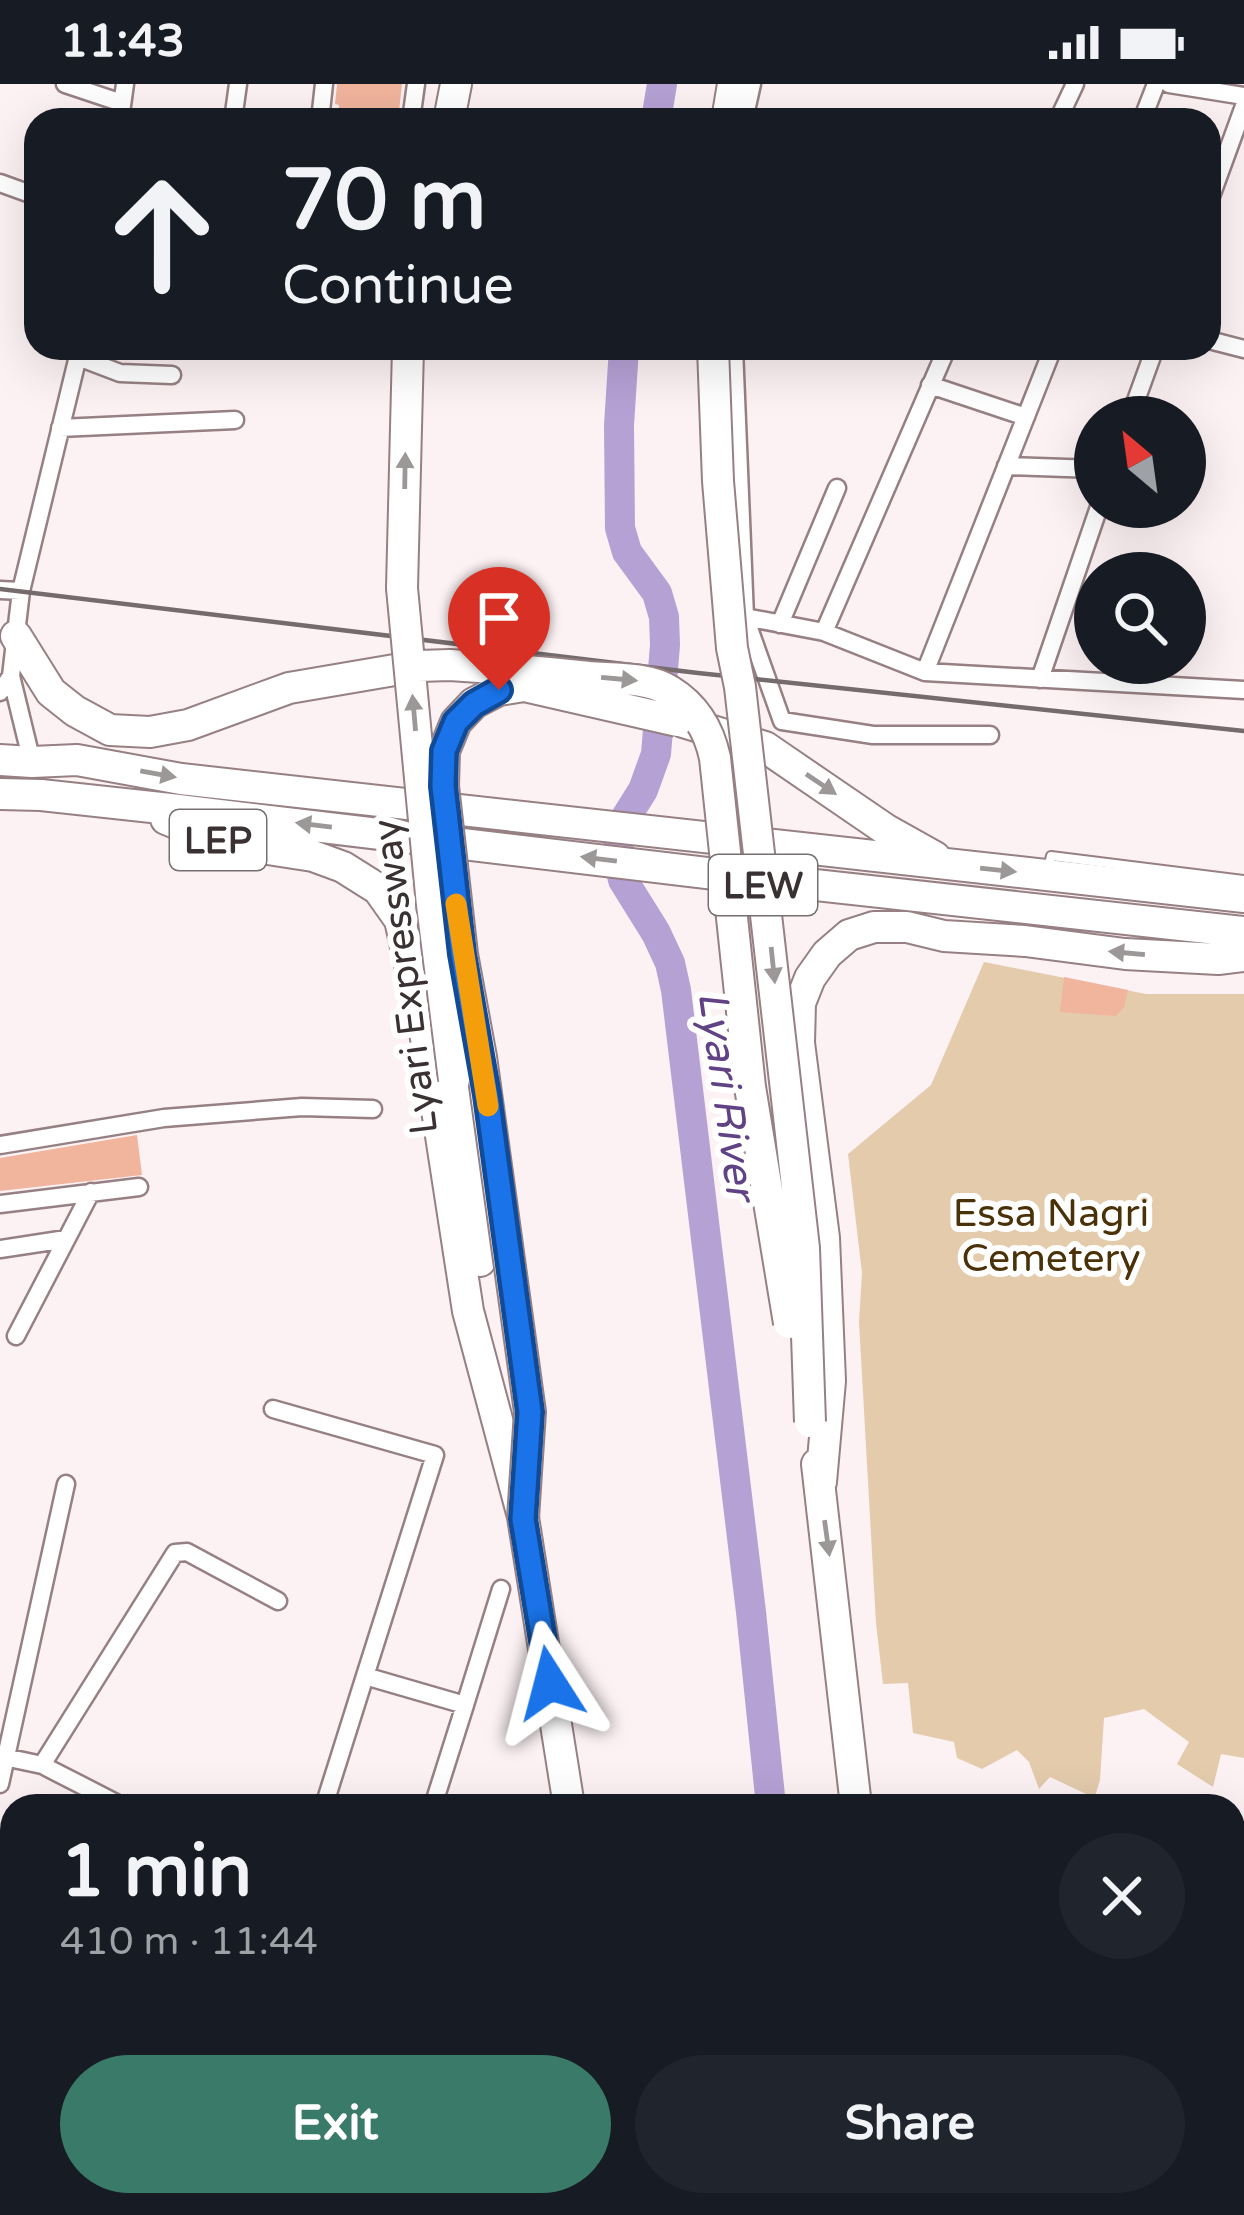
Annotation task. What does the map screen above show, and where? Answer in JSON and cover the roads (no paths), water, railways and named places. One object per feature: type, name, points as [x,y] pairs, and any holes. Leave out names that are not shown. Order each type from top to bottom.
[{"type":"highway","name":"Lyari Expressway","points":[[408,360],[402,588],[432,905],[485,1298],[567,1794]]},
{"type":"highway","name":"LEW","points":[[712,360],[732,648],[772,948],[804,1248],[810,1423]]},
{"type":"highway","name":"LEW","points":[[16,636],[50,692],[110,730],[151,732],[188,725],[289,688],[418,666],[640,681],[671,692],[697,714],[715,758],[750,1087],[794,1358],[820,1482],[855,1794]]},
{"type":"highway","points":[[523,1519],[530,1412],[443,786],[444,751],[456,722],[474,704],[499,690],[524,686],[677,721],[765,747],[885,829],[949,864]]},
{"type":"highway","points":[[77,760],[151,732]]},
{"type":"highway","points":[[0,760],[77,760],[181,778],[1244,897]]},
{"type":"highway","points":[[0,794],[129,804],[1244,932]]},
{"type":"highway","name":"LEP","points":[[129,804],[223,842],[314,856],[343,867],[378,889],[400,920],[425,1032],[468,1311],[523,1519]]},
{"type":"highway","name":"LEW","points":[[820,1482],[830,1381],[824,1238],[799,1042],[800,1004],[827,954],[849,935],[874,927],[907,927],[944,937],[1024,940],[1125,953],[1218,959],[1244,956]]},
{"type":"street","points":[[65,84],[113,108]]},
{"type":"street","points":[[1169,84],[1244,96]]},
{"type":"street","points":[[1221,169],[1244,106]]},
{"type":"street","points":[[32,763],[6,684],[21,591],[77,360]]},
{"type":"street","points":[[95,360],[120,373],[172,375]]},
{"type":"street","points":[[734,360],[745,617],[782,721],[872,735],[990,735]]},
{"type":"street","points":[[824,632],[942,360]]},
{"type":"street","points":[[925,672],[1047,360]]},
{"type":"street","points":[[1138,396],[1151,360]]},
{"type":"street","points":[[930,386],[1026,417]]},
{"type":"street","points":[[60,428],[235,420]]},
{"type":"street","points":[[1006,466],[1074,468]]},
{"type":"street","points":[[780,624],[837,488]]},
{"type":"street","points":[[1040,679],[1092,528]]},
{"type":"street","points":[[0,590],[21,591]]},
{"type":"street","points":[[745,617],[824,632],[925,672],[1244,690]]},
{"type":"street","points":[[0,1145],[164,1118],[302,1107],[373,1108]]},
{"type":"street","points":[[0,1204],[139,1186]]},
{"type":"street","points":[[16,1336],[91,1192]]},
{"type":"street","points":[[0,1249],[66,1239]]},
{"type":"street","points":[[273,1409],[435,1455],[328,1794]]},
{"type":"street","points":[[0,1784],[66,1484]]},
{"type":"street","points":[[42,1765],[175,1553],[188,1552],[278,1601]]},
{"type":"street","points":[[437,1794],[501,1588]]},
{"type":"street","points":[[365,1676],[465,1705]]},
{"type":"street","points":[[3,1757],[42,1765],[99,1794]]},
{"type":"lane","points":[[1047,875],[1051,856],[1244,880]]},
{"type":"waterway","name":"Lyari River","points":[[658,108],[662,84]]},
{"type":"waterway","name":"Lyari River","points":[[623,360],[620,528],[627,552],[657,593],[665,645],[656,754],[643,790],[623,822],[617,853],[623,880],[656,933],[676,990],[770,1794]]},
{"type":"railway","points":[[0,589],[698,673],[1244,731]]},
{"type":"park label","name":"Essa Nagri Cemetery","points":[[1051,1234]]}]
